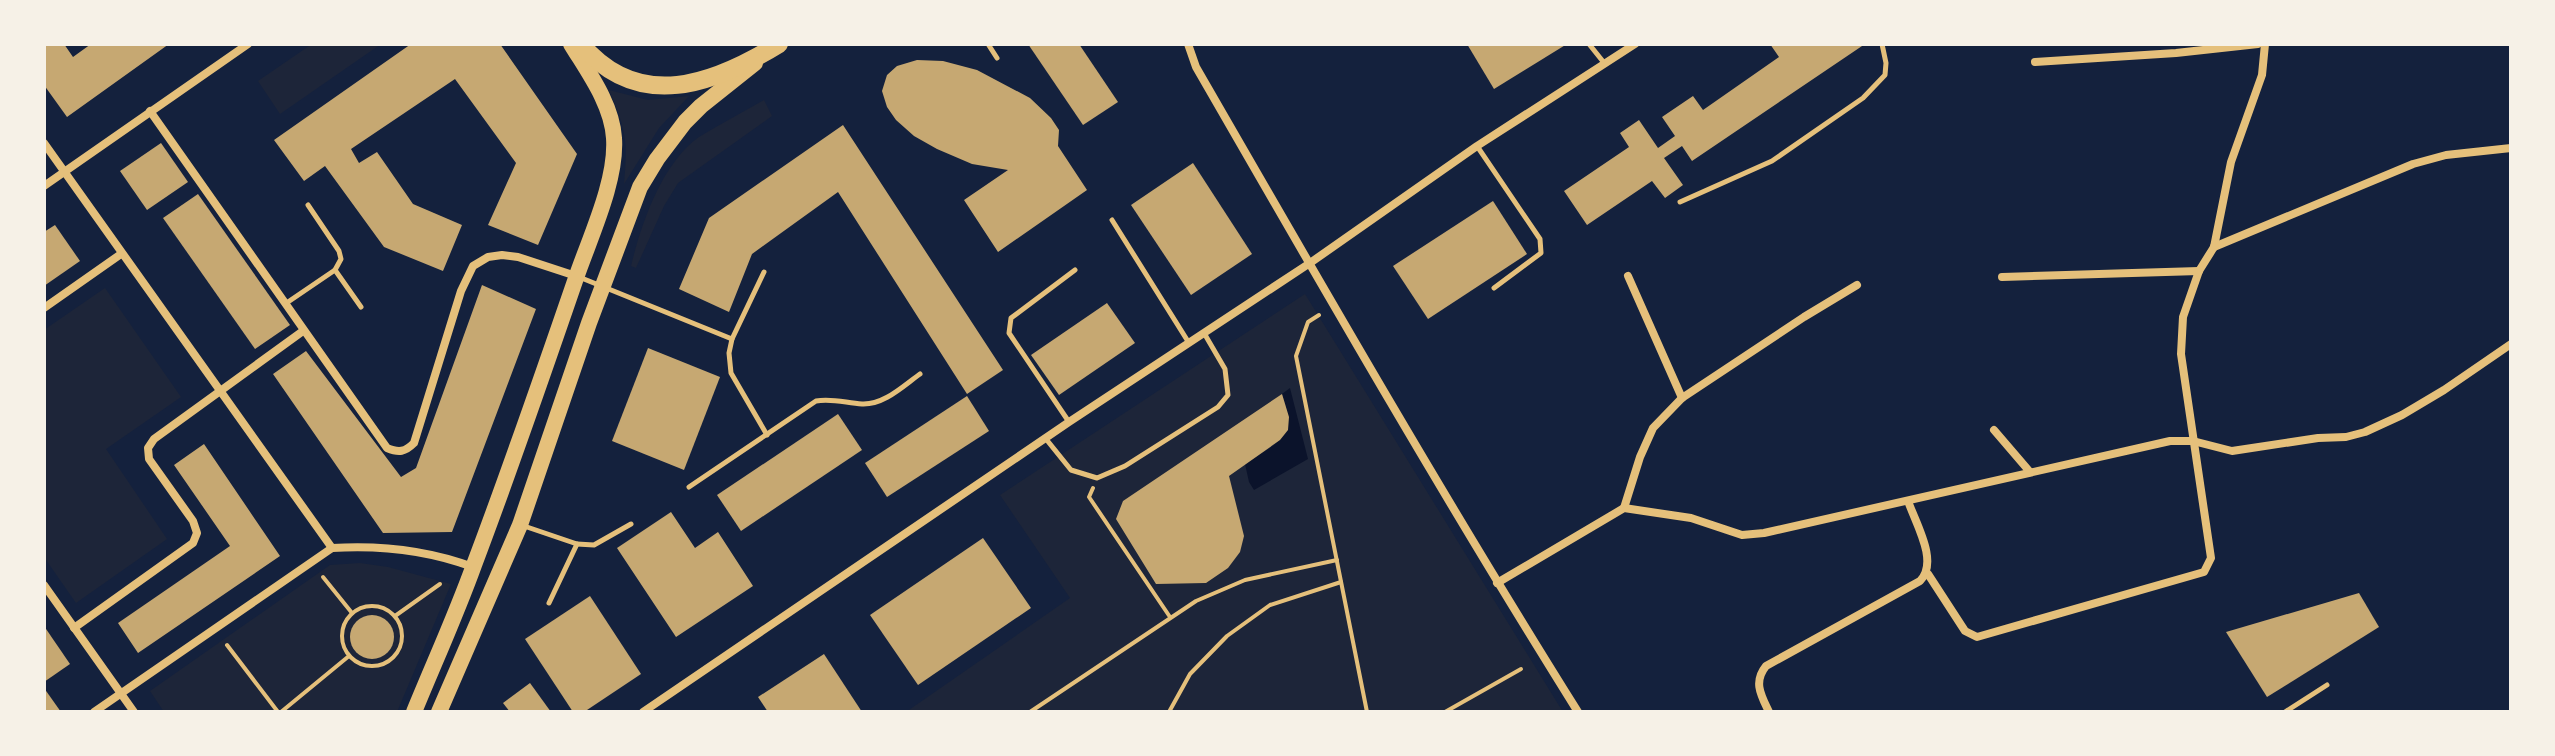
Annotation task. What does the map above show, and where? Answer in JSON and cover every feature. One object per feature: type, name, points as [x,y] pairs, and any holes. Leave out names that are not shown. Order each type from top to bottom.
[{"type":"main road","points":[[414,712],[474,567],[606,191],[614,134],[604,103],[571,44]]},
{"type":"main road","points":[[581,44],[593,59],[622,79],[671,85],[717,77],[779,44]]},
{"type":"main road","points":[[439,712],[520,525],[630,210],[657,159],[701,106],[779,44]]},
{"type":"street","points":[[44,186],[248,44]]},
{"type":"street","points":[[1188,44],[1196,67],[1310,263],[1497,583],[1578,712]]},
{"type":"street","points":[[643,712],[1045,438],[1310,263],[1477,146],[1635,44]]},
{"type":"street","points":[[2171,44],[2176,53]]},
{"type":"street","points":[[2035,62],[2258,44]]},
{"type":"street","points":[[1908,501],[1926,551],[1928,574],[1965,631],[1977,637],[2204,572],[2211,558],[2181,354],[2183,317],[2199,271],[2214,247],[2231,162],[2262,75],[2265,44]]},
{"type":"street","points":[[150,111],[387,448],[396,452],[406,450],[414,443],[461,291],[473,266],[488,257],[518,257],[576,276]]},
{"type":"street","points":[[44,143],[332,548]]},
{"type":"street","points":[[2214,247],[2413,164],[2446,155],[2511,148]]},
{"type":"street","points":[[44,308],[121,254]]},
{"type":"street","points":[[2002,277],[2199,271]]},
{"type":"street","points":[[1628,276],[1682,398]]},
{"type":"street","points":[[1624,508],[1653,428],[1682,398],[1857,285]]},
{"type":"street","points":[[74,628],[193,543],[197,533],[193,521],[149,459],[148,448],[154,439],[303,331]]},
{"type":"street","points":[[1497,583],[1624,508],[1691,518],[1742,535],[1764,533],[2170,441],[2193,441],[2232,451],[2318,438],[2346,437],[2402,415],[2511,344]]},
{"type":"street","points":[[1994,430],[2030,472]]},
{"type":"street","points":[[94,712],[332,548],[413,551],[474,567]]},
{"type":"street","points":[[1769,712],[1758,687],[1759,675],[1766,666],[1928,574]]},
{"type":"street","points":[[44,585],[134,712]]},
{"type":"lane","points":[[988,44],[997,58]]},
{"type":"lane","points":[[1589,44],[1605,64]]},
{"type":"lane","points":[[1680,202],[1772,161],[1863,98],[1885,75],[1882,44]]},
{"type":"lane","points":[[1477,146],[1540,239],[1541,253],[1494,288]]},
{"type":"lane","points":[[284,305],[335,270],[341,259],[339,251],[308,205]]},
{"type":"lane","points":[[1112,220],[1189,344]]},
{"type":"lane","points":[[335,270],[361,307]]},
{"type":"lane","points":[[1069,422],[1009,333],[1008,325],[1011,318],[1075,270]]},
{"type":"lane","points":[[764,272],[732,339],[729,353],[731,373],[767,435]]},
{"type":"lane","points":[[576,276],[732,339]]},
{"type":"lane","points":[[1045,438],[1071,470],[1097,478],[1125,466],[1224,401],[1228,395],[1225,369],[1204,333]]},
{"type":"lane","points":[[689,487],[816,401],[829,399],[865,404],[880,401],[920,374]]},
{"type":"lane","points":[[520,525],[577,544],[594,545],[631,524]]},
{"type":"lane","points":[[549,603],[577,544]]},
{"type":"lane","points":[[2285,712],[2327,685]]},
{"type":"path","points":[[1319,315],[1308,322],[1296,356],[1367,712]]},
{"type":"path","points":[[1097,478],[1089,497],[1171,617]]},
{"type":"path","points":[[1030,712],[1196,601],[1245,580],[1337,560]]},
{"type":"path","points":[[323,577],[352,613]]},
{"type":"path","points":[[1169,712],[1190,674],[1227,636],[1270,605],[1341,582]]},
{"type":"path","points":[[395,616],[440,584]]},
{"type":"path","points":[[369,605],[387,610],[395,616],[402,633],[398,652],[392,659],[384,664],[365,666],[349,656],[344,648],[342,629],[352,613],[369,605]]},
{"type":"path","points":[[227,645],[279,712],[349,656]]},
{"type":"path","points":[[1445,712],[1521,669]]},
{"type":"shaded area","points":[[312,44],[381,44],[280,114],[258,81]]},
{"type":"shaded area","points":[[609,90],[648,100],[689,96],[659,128],[624,184],[624,136]]},
{"type":"shaded area","points":[[764,100],[772,116],[678,183],[636,268],[631,266],[647,214],[674,162],[699,137]]},
{"type":"shaded area","points":[[105,288],[181,397],[106,449],[167,539],[76,603],[44,557],[44,330]]},
{"type":"shaded area","points":[[1305,294],[1563,712],[906,712],[1070,598],[1000,495]]},
{"type":"shaded area","points":[[1290,388],[1308,459],[1254,490],[1245,464],[1282,437],[1288,421],[1282,394]]},
{"type":"shaded area","points":[[360,563],[451,584],[397,712],[164,712],[150,691],[330,565]]},
{"type":"building","points":[[44,44],[64,44],[73,57],[91,44],[169,44],[67,117],[44,85]]},
{"type":"building","points":[[411,44],[500,44],[577,154],[538,245],[488,225],[516,163],[455,79],[351,149],[359,163],[377,152],[413,204],[462,225],[443,271],[384,247],[325,166],[304,181],[274,140]]},
{"type":"building","points":[[1028,44],[1079,44],[1118,102],[1083,125]]},
{"type":"building","points":[[1467,44],[1567,44],[1494,89]]},
{"type":"building","points":[[1770,44],[1865,44],[1692,161],[1682,146],[1664,158],[1683,185],[1665,198],[1652,181],[1587,225],[1564,191],[1629,147],[1620,133],[1639,120],[1658,148],[1675,136],[1662,117],[1693,96],[1703,110],[1779,57]]},
{"type":"building","points":[[917,60],[943,61],[977,70],[1030,98],[1059,130],[1058,146],[1087,190],[998,252],[964,200],[1008,170],[972,164],[937,149],[914,136],[887,107],[882,91],[887,75],[897,66]]},
{"type":"building","points":[[843,125],[1003,370],[967,394],[838,192],[752,254],[729,312],[679,289],[709,218]]},
{"type":"building","points":[[161,143],[188,182],[147,210],[120,171]]},
{"type":"building","points":[[1193,163],[1252,254],[1191,295],[1131,205]]},
{"type":"building","points":[[198,194],[290,325],[255,349],[163,218]]},
{"type":"building","points":[[1493,201],[1527,254],[1428,319],[1393,266]]},
{"type":"building","points":[[55,225],[80,261],[44,286],[44,232]]},
{"type":"building","points":[[482,285],[536,309],[452,532],[383,533],[273,374],[306,351],[401,477],[416,468]]},
{"type":"building","points":[[1107,303],[1135,343],[1059,395],[1031,355]]},
{"type":"building","points":[[648,348],[720,377],[684,470],[612,441]]},
{"type":"building","points":[[1282,394],[1289,417],[1288,430],[1280,440],[1229,476],[1244,536],[1240,552],[1228,568],[1206,583],[1156,584],[1116,519],[1123,501]]},
{"type":"building","points":[[967,396],[989,431],[887,497],[865,463]]},
{"type":"building","points":[[838,414],[862,450],[741,531],[717,495]]},
{"type":"building","points":[[204,444],[280,556],[138,653],[118,623],[230,546],[174,465]]},
{"type":"building","points":[[671,512],[695,548],[718,532],[753,586],[676,637],[617,548]]},
{"type":"building","points":[[983,538],[1031,608],[918,685],[870,615]]},
{"type":"building","points":[[2359,593],[2379,627],[2267,697],[2226,632]]},
{"type":"building","points":[[590,596],[641,674],[584,712],[573,712],[525,639]]},
{"type":"building","points":[[372,615],[388,621],[394,637],[388,653],[372,659],[356,653],[350,637],[356,621]]},
{"type":"building","points":[[44,626],[70,664],[44,682]]},
{"type":"building","points":[[824,654],[862,712],[768,712],[758,697]]},
{"type":"building","points":[[530,683],[551,712],[510,712],[503,703]]},
{"type":"building","points":[[44,688],[61,712],[44,712]]}]
